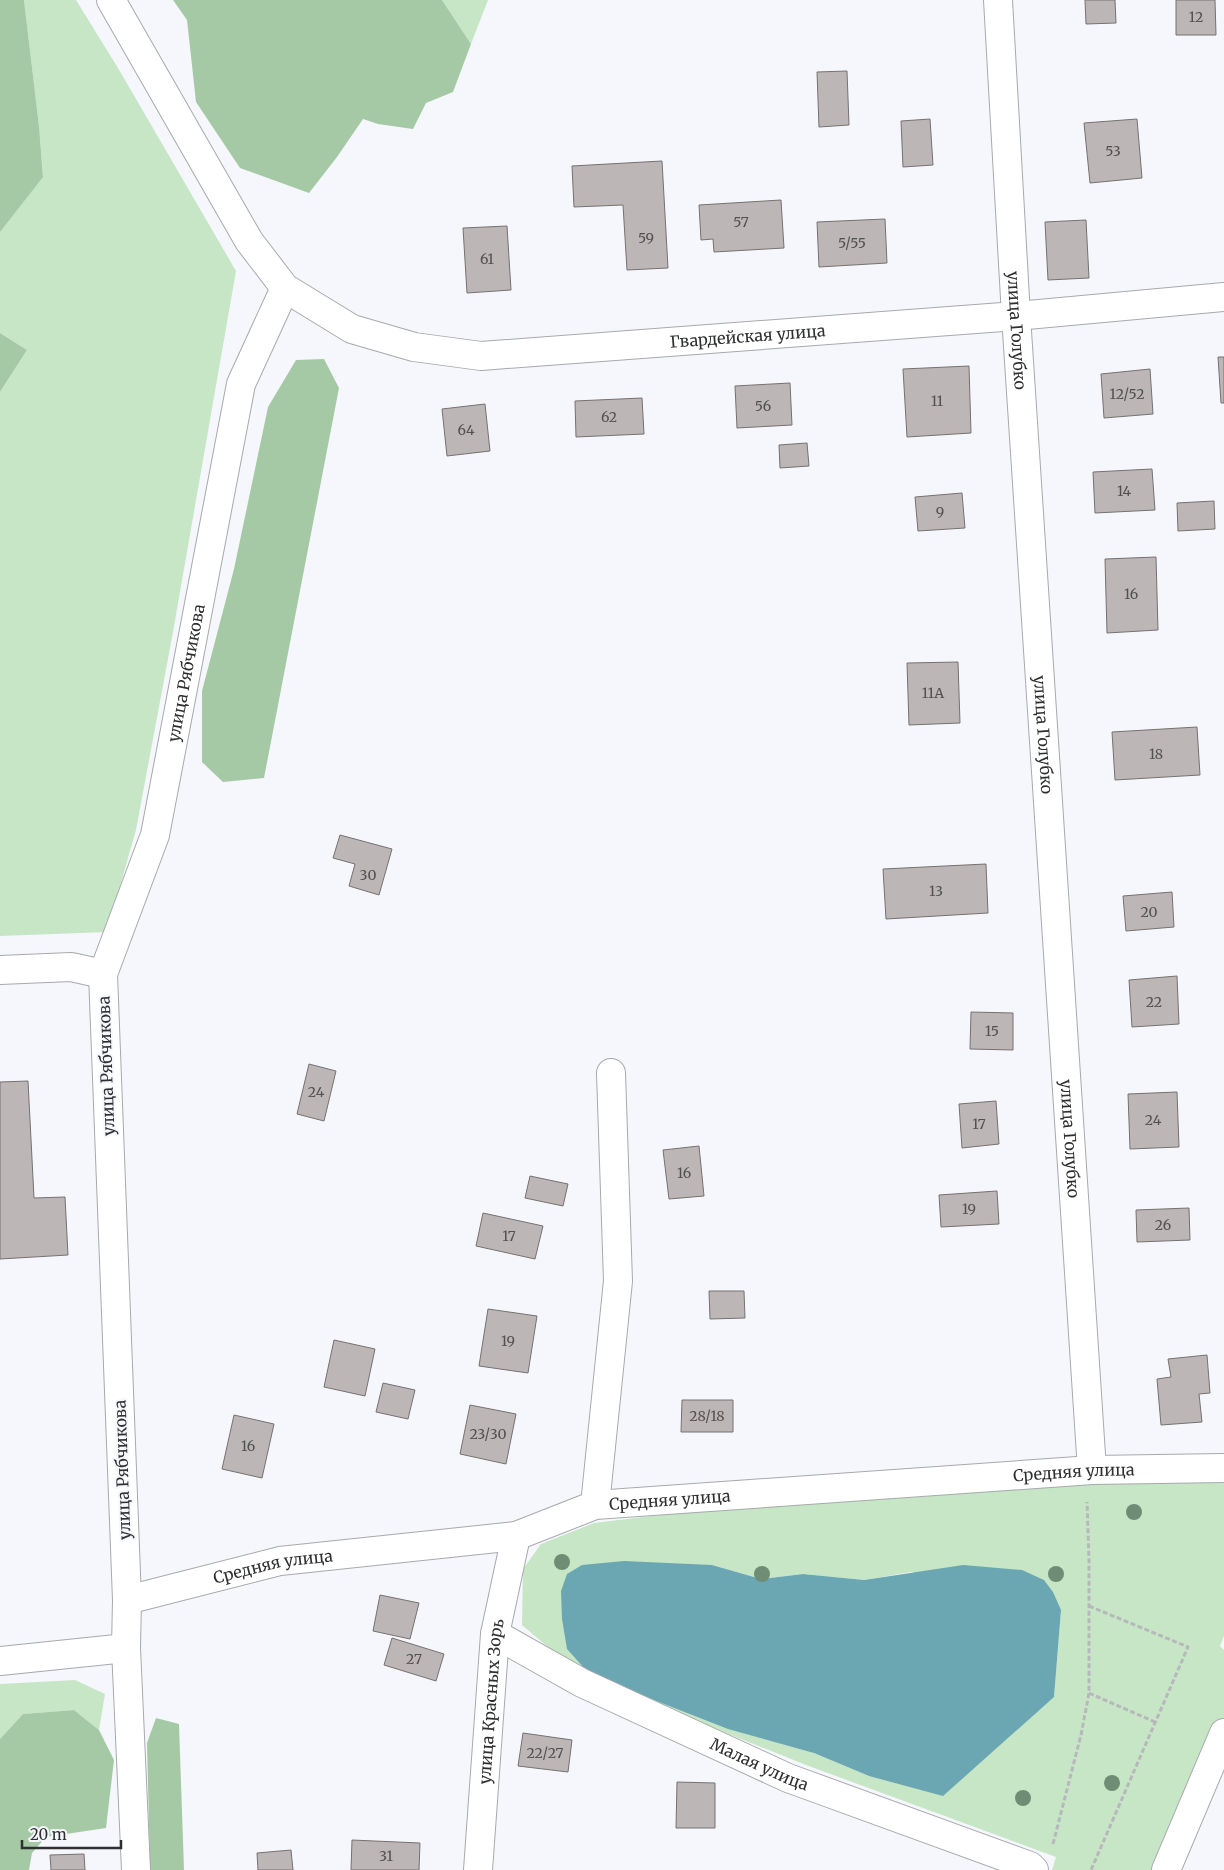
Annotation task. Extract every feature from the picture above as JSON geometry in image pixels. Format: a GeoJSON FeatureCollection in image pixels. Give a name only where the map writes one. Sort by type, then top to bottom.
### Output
{"type":"FeatureCollection","features":[{"type":"Feature","properties":{"kind":"street"},"geometry":{"type":"LineString","coordinates":[[111,0],[249,241],[285,288]]}},
{"type":"Feature","properties":{"kind":"street","name":"улица Голубко"},"geometry":{"type":"LineString","coordinates":[[998,0],[1016,316],[1092,1470]]}},
{"type":"Feature","properties":{"kind":"street","name":"Гвардейская улица"},"geometry":{"type":"LineString","coordinates":[[285,288],[352,330],[414,346],[481,356],[1016,316],[1224,297]]}},
{"type":"Feature","properties":{"kind":"street","name":"улица Рябчикова"},"geometry":{"type":"LineString","coordinates":[[136,1870],[126,1648],[127,1600],[103,974],[155,835],[241,384],[285,288]]}},
{"type":"Feature","properties":{"kind":"street"},"geometry":{"type":"LineString","coordinates":[[0,970],[71,968],[103,974]]}},
{"type":"Feature","properties":{"kind":"street"},"geometry":{"type":"LineString","coordinates":[[595,1505],[618,1281],[611,1073]]}},
{"type":"Feature","properties":{"kind":"street","name":"Средняя улица"},"geometry":{"type":"LineString","coordinates":[[127,1600],[280,1561],[516,1536],[595,1505],[1092,1470],[1224,1468]]}},
{"type":"Feature","properties":{"kind":"street","name":"улица Красных Зорь"},"geometry":{"type":"LineString","coordinates":[[478,1870],[495,1634],[516,1536]]}},
{"type":"Feature","properties":{"kind":"street","name":"Малая улица"},"geometry":{"type":"LineString","coordinates":[[495,1634],[582,1683],[788,1778],[1030,1866],[1042,1861]]}},
{"type":"Feature","properties":{"kind":"street"},"geometry":{"type":"LineString","coordinates":[[0,1662],[126,1648]]}},
{"type":"Feature","properties":{"kind":"street"},"geometry":{"type":"LineString","coordinates":[[1166,1870],[1224,1733]]}},
{"type":"Feature","properties":{"kind":"path"},"geometry":{"type":"LineString","coordinates":[[1042,1861],[1081,1736],[1088,1693],[1089,1606],[1086,1490],[1092,1470]]}},
{"type":"Feature","properties":{"kind":"path"},"geometry":{"type":"LineString","coordinates":[[1089,1606],[1188,1647],[1091,1870]]}},
{"type":"Feature","properties":{"kind":"path"},"geometry":{"type":"LineString","coordinates":[[1088,1693],[1155,1722]]}},
{"type":"Feature","properties":{"kind":"green space"},"geometry":{"type":"Polygon","coordinates":[[[0,0],[24,0],[43,177],[0,232],[0,0]]]}},
{"type":"Feature","properties":{"kind":"green space"},"geometry":{"type":"Polygon","coordinates":[[[24,0],[76,0],[118,68],[236,271],[173,632],[136,830],[107,932],[0,936],[0,392],[27,350],[0,333],[0,232],[43,176],[24,0]]]}},
{"type":"Feature","properties":{"kind":"green space"},"geometry":{"type":"Polygon","coordinates":[[[173,0],[442,0],[471,44],[453,92],[426,103],[413,129],[378,124],[363,119],[309,193],[240,168],[196,102],[187,20],[173,0]]]}},
{"type":"Feature","properties":{"kind":"green space"},"geometry":{"type":"Polygon","coordinates":[[[442,0],[488,0],[471,44],[442,0]]]}},
{"type":"Feature","properties":{"kind":"green space"},"geometry":{"type":"Polygon","coordinates":[[[0,333],[27,350],[0,392],[0,333]]]}},
{"type":"Feature","properties":{"kind":"green space"},"geometry":{"type":"Polygon","coordinates":[[[324,359],[339,388],[264,778],[223,782],[202,762],[202,691],[234,569],[268,407],[296,360],[324,359]]]}},
{"type":"Feature","properties":{"kind":"green space"},"geometry":{"type":"Polygon","coordinates":[[[1224,1477],[1224,1636],[1220,1646],[1224,1650],[1224,1720],[1161,1870],[1052,1870],[1056,1857],[806,1765],[599,1682],[555,1653],[522,1625],[523,1569],[541,1544],[594,1523],[700,1510],[919,1497],[1111,1480],[1224,1477]],[[712,1565],[814,1753],[869,1776],[1013,1732],[1054,1697],[1061,1610],[911,1572],[864,1580],[803,1574],[761,1579],[712,1565]]]}},
{"type":"Feature","properties":{"kind":"green space"},"geometry":{"type":"Polygon","coordinates":[[[75,1680],[105,1694],[99,1730],[74,1710],[23,1714],[0,1739],[0,1684],[75,1680]]]}},
{"type":"Feature","properties":{"kind":"green space"},"geometry":{"type":"Polygon","coordinates":[[[74,1710],[99,1730],[114,1760],[106,1828],[46,1837],[32,1853],[29,1870],[0,1870],[0,1739],[23,1714],[74,1710]]]}},
{"type":"Feature","properties":{"kind":"green space"},"geometry":{"type":"Polygon","coordinates":[[[156,1718],[179,1724],[184,1870],[151,1870],[150,1866],[147,1743],[156,1718]]]}},
{"type":"Feature","properties":{"kind":"water"},"geometry":{"type":"Polygon","coordinates":[[[624,1561],[712,1565],[761,1579],[803,1574],[864,1580],[963,1565],[1022,1570],[1044,1580],[1053,1592],[1061,1610],[1054,1697],[943,1796],[869,1776],[814,1753],[728,1729],[631,1691],[585,1669],[567,1649],[562,1619],[561,1591],[567,1574],[582,1565],[624,1561]]]}},
{"type":"Feature","properties":{"kind":"building"},"geometry":{"type":"Polygon","coordinates":[[[1085,0],[1115,0],[1116,23],[1086,24],[1085,0]]]}},
{"type":"Feature","properties":{"kind":"building"},"geometry":{"type":"Polygon","coordinates":[[[1176,0],[1215,0],[1216,35],[1176,35],[1176,0]]]}},
{"type":"Feature","properties":{"kind":"building"},"geometry":{"type":"Polygon","coordinates":[[[847,71],[849,125],[819,127],[817,72],[847,71]]]}},
{"type":"Feature","properties":{"kind":"building"},"geometry":{"type":"Polygon","coordinates":[[[930,119],[933,165],[903,167],[901,121],[930,119]]]}},
{"type":"Feature","properties":{"kind":"building"},"geometry":{"type":"Polygon","coordinates":[[[1137,119],[1142,178],[1090,183],[1084,123],[1137,119]]]}},
{"type":"Feature","properties":{"kind":"building"},"geometry":{"type":"Polygon","coordinates":[[[662,161],[668,268],[627,270],[623,205],[574,207],[572,166],[662,161]]]}},
{"type":"Feature","properties":{"kind":"building"},"geometry":{"type":"Polygon","coordinates":[[[781,200],[784,248],[714,252],[713,239],[701,240],[699,205],[781,200]]]}},
{"type":"Feature","properties":{"kind":"building"},"geometry":{"type":"Polygon","coordinates":[[[885,219],[887,263],[819,267],[817,222],[885,219]]]}},
{"type":"Feature","properties":{"kind":"building"},"geometry":{"type":"Polygon","coordinates":[[[1086,220],[1089,278],[1048,280],[1045,222],[1086,220]]]}},
{"type":"Feature","properties":{"kind":"building"},"geometry":{"type":"Polygon","coordinates":[[[507,226],[511,290],[467,293],[463,228],[507,226]]]}},
{"type":"Feature","properties":{"kind":"building"},"geometry":{"type":"Polygon","coordinates":[[[1218,357],[1224,357],[1224,403],[1221,403],[1218,357]]]}},
{"type":"Feature","properties":{"kind":"building"},"geometry":{"type":"Polygon","coordinates":[[[969,366],[971,433],[907,437],[903,369],[969,366]]]}},
{"type":"Feature","properties":{"kind":"building"},"geometry":{"type":"Polygon","coordinates":[[[1150,369],[1153,414],[1104,418],[1101,374],[1150,369]]]}},
{"type":"Feature","properties":{"kind":"building"},"geometry":{"type":"Polygon","coordinates":[[[790,383],[792,425],[737,428],[735,386],[790,383]]]}},
{"type":"Feature","properties":{"kind":"building"},"geometry":{"type":"Polygon","coordinates":[[[642,398],[644,434],[576,437],[575,401],[642,398]]]}},
{"type":"Feature","properties":{"kind":"building"},"geometry":{"type":"Polygon","coordinates":[[[485,404],[490,451],[447,456],[442,409],[485,404]]]}},
{"type":"Feature","properties":{"kind":"building"},"geometry":{"type":"Polygon","coordinates":[[[807,443],[809,466],[780,468],[779,445],[807,443]]]}},
{"type":"Feature","properties":{"kind":"building"},"geometry":{"type":"Polygon","coordinates":[[[1152,469],[1155,510],[1095,513],[1093,472],[1152,469]]]}},
{"type":"Feature","properties":{"kind":"building"},"geometry":{"type":"Polygon","coordinates":[[[962,493],[965,528],[918,531],[915,497],[962,493]]]}},
{"type":"Feature","properties":{"kind":"building"},"geometry":{"type":"Polygon","coordinates":[[[1214,501],[1215,529],[1178,531],[1177,503],[1214,501]]]}},
{"type":"Feature","properties":{"kind":"building"},"geometry":{"type":"Polygon","coordinates":[[[1156,557],[1158,630],[1107,633],[1105,559],[1156,557]]]}},
{"type":"Feature","properties":{"kind":"building"},"geometry":{"type":"Polygon","coordinates":[[[958,662],[960,723],[909,725],[907,663],[958,662]]]}},
{"type":"Feature","properties":{"kind":"building"},"geometry":{"type":"Polygon","coordinates":[[[1197,727],[1200,775],[1115,780],[1112,732],[1197,727]]]}},
{"type":"Feature","properties":{"kind":"building"},"geometry":{"type":"Polygon","coordinates":[[[340,835],[392,849],[379,895],[349,886],[355,864],[333,858],[340,835]]]}},
{"type":"Feature","properties":{"kind":"building"},"geometry":{"type":"Polygon","coordinates":[[[986,864],[988,913],[886,919],[883,869],[986,864]]]}},
{"type":"Feature","properties":{"kind":"building"},"geometry":{"type":"Polygon","coordinates":[[[1172,892],[1174,927],[1126,931],[1123,896],[1172,892]]]}},
{"type":"Feature","properties":{"kind":"building"},"geometry":{"type":"Polygon","coordinates":[[[1177,976],[1179,1024],[1132,1027],[1129,980],[1177,976]]]}},
{"type":"Feature","properties":{"kind":"building"},"geometry":{"type":"Polygon","coordinates":[[[971,1012],[1013,1013],[1013,1050],[970,1049],[971,1012]]]}},
{"type":"Feature","properties":{"kind":"building"},"geometry":{"type":"Polygon","coordinates":[[[309,1064],[336,1071],[324,1121],[297,1114],[309,1064]]]}},
{"type":"Feature","properties":{"kind":"building"},"geometry":{"type":"Polygon","coordinates":[[[28,1081],[34,1198],[65,1197],[68,1255],[0,1259],[0,1082],[28,1081]]]}},
{"type":"Feature","properties":{"kind":"building"},"geometry":{"type":"Polygon","coordinates":[[[1177,1092],[1179,1147],[1130,1149],[1128,1094],[1177,1092]]]}},
{"type":"Feature","properties":{"kind":"building"},"geometry":{"type":"Polygon","coordinates":[[[996,1101],[999,1144],[962,1148],[959,1104],[996,1101]]]}},
{"type":"Feature","properties":{"kind":"building"},"geometry":{"type":"Polygon","coordinates":[[[699,1146],[704,1196],[669,1199],[663,1150],[699,1146]]]}},
{"type":"Feature","properties":{"kind":"building"},"geometry":{"type":"Polygon","coordinates":[[[530,1176],[568,1184],[563,1206],[525,1198],[530,1176]]]}},
{"type":"Feature","properties":{"kind":"building"},"geometry":{"type":"Polygon","coordinates":[[[997,1191],[999,1224],[941,1227],[939,1195],[997,1191]]]}},
{"type":"Feature","properties":{"kind":"building"},"geometry":{"type":"Polygon","coordinates":[[[1189,1208],[1190,1240],[1137,1242],[1136,1210],[1189,1208]]]}},
{"type":"Feature","properties":{"kind":"building"},"geometry":{"type":"Polygon","coordinates":[[[483,1213],[543,1226],[535,1259],[476,1246],[483,1213]]]}},
{"type":"Feature","properties":{"kind":"building"},"geometry":{"type":"Polygon","coordinates":[[[709,1291],[744,1291],[745,1318],[710,1319],[709,1291]]]}},
{"type":"Feature","properties":{"kind":"building"},"geometry":{"type":"Polygon","coordinates":[[[488,1309],[537,1316],[528,1373],[479,1366],[488,1309]]]}},
{"type":"Feature","properties":{"kind":"building"},"geometry":{"type":"Polygon","coordinates":[[[334,1340],[375,1349],[365,1396],[324,1387],[334,1340]]]}},
{"type":"Feature","properties":{"kind":"building"},"geometry":{"type":"Polygon","coordinates":[[[1207,1355],[1210,1393],[1199,1394],[1202,1422],[1161,1425],[1157,1379],[1171,1377],[1168,1359],[1207,1355]]]}},
{"type":"Feature","properties":{"kind":"building"},"geometry":{"type":"Polygon","coordinates":[[[383,1383],[415,1390],[408,1419],[376,1412],[383,1383]]]}},
{"type":"Feature","properties":{"kind":"building"},"geometry":{"type":"Polygon","coordinates":[[[682,1400],[733,1400],[733,1432],[681,1432],[682,1400]]]}},
{"type":"Feature","properties":{"kind":"building"},"geometry":{"type":"Polygon","coordinates":[[[470,1405],[516,1414],[506,1464],[460,1454],[470,1405]]]}},
{"type":"Feature","properties":{"kind":"building"},"geometry":{"type":"Polygon","coordinates":[[[234,1415],[274,1424],[262,1478],[222,1469],[234,1415]]]}},
{"type":"Feature","properties":{"kind":"building"},"geometry":{"type":"Polygon","coordinates":[[[380,1595],[419,1603],[410,1639],[373,1631],[380,1595]]]}},
{"type":"Feature","properties":{"kind":"building"},"geometry":{"type":"Polygon","coordinates":[[[392,1638],[444,1654],[436,1681],[384,1665],[392,1638]]]}},
{"type":"Feature","properties":{"kind":"building"},"geometry":{"type":"Polygon","coordinates":[[[523,1733],[572,1740],[568,1772],[518,1766],[523,1733]]]}},
{"type":"Feature","properties":{"kind":"building"},"geometry":{"type":"Polygon","coordinates":[[[677,1782],[715,1783],[715,1828],[676,1828],[677,1782]]]}},
{"type":"Feature","properties":{"kind":"building"},"geometry":{"type":"Polygon","coordinates":[[[352,1840],[420,1843],[419,1870],[351,1870],[352,1840]]]}},
{"type":"Feature","properties":{"kind":"building"},"geometry":{"type":"Polygon","coordinates":[[[291,1850],[293,1870],[258,1870],[257,1853],[291,1850]]]}},
{"type":"Feature","properties":{"kind":"building"},"geometry":{"type":"Polygon","coordinates":[[[84,1854],[85,1870],[51,1870],[50,1855],[84,1854]]]}}]}
